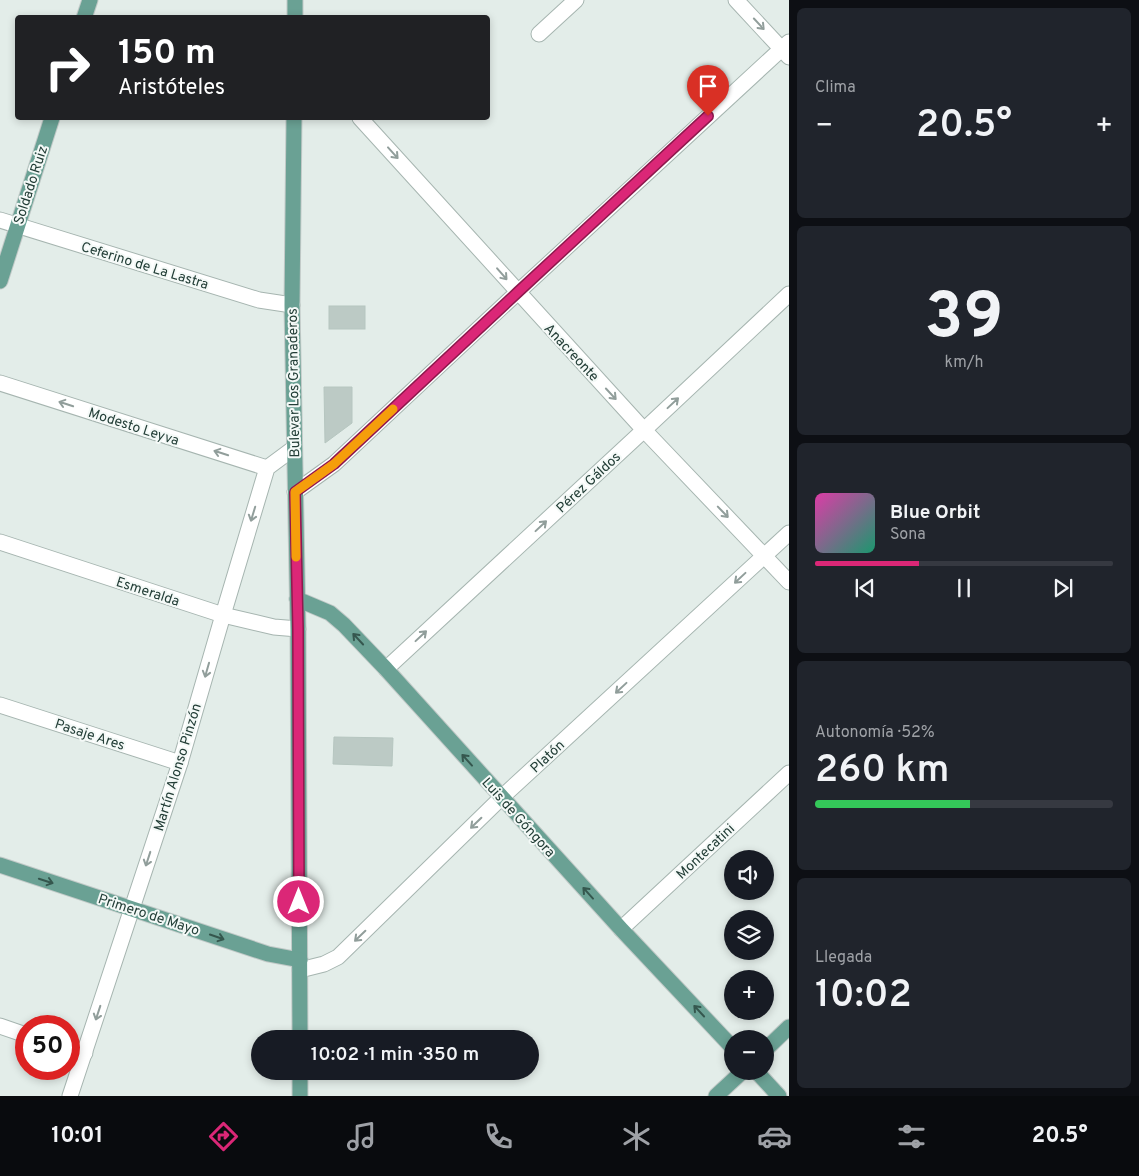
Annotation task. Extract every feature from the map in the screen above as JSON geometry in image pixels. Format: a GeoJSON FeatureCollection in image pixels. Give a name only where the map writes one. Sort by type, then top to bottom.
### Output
{"type":"FeatureCollection","features":[{"type":"Feature","properties":{"kind":"main road"},"geometry":{"type":"LineString","coordinates":[[85,15],[90,0]]}},
{"type":"Feature","properties":{"kind":"main road"},"geometry":{"type":"LineString","coordinates":[[295,0],[295,15]]}},
{"type":"Feature","properties":{"kind":"main road","name":"Soldado Ruiz"},"geometry":{"type":"LineString","coordinates":[[0,281],[51,120]]}},
{"type":"Feature","properties":{"kind":"main road","name":"Bulevar Los Granaderos"},"geometry":{"type":"LineString","coordinates":[[294,120],[292,305],[298,629],[300,1030]]}},
{"type":"Feature","properties":{"kind":"main road","name":"Luis de Góngora"},"geometry":{"type":"LineString","coordinates":[[297,599],[330,613],[386,669],[621,929],[724,1038]]}},
{"type":"Feature","properties":{"kind":"main road","name":"Primero de Mayo"},"geometry":{"type":"LineString","coordinates":[[0,866],[300,965]]}},
{"type":"Feature","properties":{"kind":"main road"},"geometry":{"type":"LineString","coordinates":[[774,1041],[789,1027]]}},
{"type":"Feature","properties":{"kind":"main road"},"geometry":{"type":"LineString","coordinates":[[300,1080],[300,1096]]}},
{"type":"Feature","properties":{"kind":"main road"},"geometry":{"type":"LineString","coordinates":[[716,1096],[733,1080]]}},
{"type":"Feature","properties":{"kind":"main road"},"geometry":{"type":"LineString","coordinates":[[764,1080],[779,1096]]}},
{"type":"Feature","properties":{"kind":"street"},"geometry":{"type":"LineString","coordinates":[[539,34],[576,0]]}},
{"type":"Feature","properties":{"kind":"street"},"geometry":{"type":"LineString","coordinates":[[295,492],[334,464],[518,292],[786,49],[736,0]]}},
{"type":"Feature","properties":{"kind":"street","name":"Anacreonte"},"geometry":{"type":"LineString","coordinates":[[362,120],[644,430],[789,582]]}},
{"type":"Feature","properties":{"kind":"street","name":"Ceferino de La Lastra"},"geometry":{"type":"LineString","coordinates":[[0,220],[259,300],[292,305]]}},
{"type":"Feature","properties":{"kind":"street","name":"Pérez Gáldos"},"geometry":{"type":"LineString","coordinates":[[386,669],[789,294]]}},
{"type":"Feature","properties":{"kind":"street","name":"Modesto Leyva"},"geometry":{"type":"LineString","coordinates":[[0,383],[267,468]]}},
{"type":"Feature","properties":{"kind":"street"},"geometry":{"type":"LineString","coordinates":[[267,468],[294,448]]}},
{"type":"Feature","properties":{"kind":"street","name":"Martín Alonso Pinzón"},"geometry":{"type":"LineString","coordinates":[[70,1096],[180,764],[267,468]]}},
{"type":"Feature","properties":{"kind":"street","name":"Platón"},"geometry":{"type":"LineString","coordinates":[[300,965],[324,964],[338,957],[502,798],[789,533]]}},
{"type":"Feature","properties":{"kind":"street","name":"Esmeralda"},"geometry":{"type":"LineString","coordinates":[[0,542],[223,615],[274,627],[298,629]]}},
{"type":"Feature","properties":{"kind":"street","name":"Pasaje Ares"},"geometry":{"type":"LineString","coordinates":[[0,705],[180,764]]}},
{"type":"Feature","properties":{"kind":"street","name":"Montecatini"},"geometry":{"type":"LineString","coordinates":[[621,929],[789,773]]}},
{"type":"Feature","properties":{"kind":"street"},"geometry":{"type":"LineString","coordinates":[[0,1026],[15,1031]]}},
{"type":"Feature","properties":{"kind":"street"},"geometry":{"type":"LineString","coordinates":[[80,1052],[84,1053]]}},
{"type":"Feature","properties":{"kind":"building"},"geometry":{"type":"Polygon","coordinates":[[[329,306],[365,306],[365,329],[329,329],[329,306]]]}},
{"type":"Feature","properties":{"kind":"building"},"geometry":{"type":"Polygon","coordinates":[[[324,387],[352,387],[352,423],[325,443],[324,387]]]}},
{"type":"Feature","properties":{"kind":"building"},"geometry":{"type":"Polygon","coordinates":[[[334,737],[393,738],[392,766],[333,764],[334,737]]]}},
{"type":"Feature","properties":{"kind":"slow traffic"},"geometry":{"type":"LineString","coordinates":[[296,557],[295,492],[334,464],[393,409]]}},
{"type":"Feature","properties":{"kind":"route"},"geometry":{"type":"LineString","coordinates":[[299,902],[298,629],[295,492],[334,464],[708,116]]}}]}
